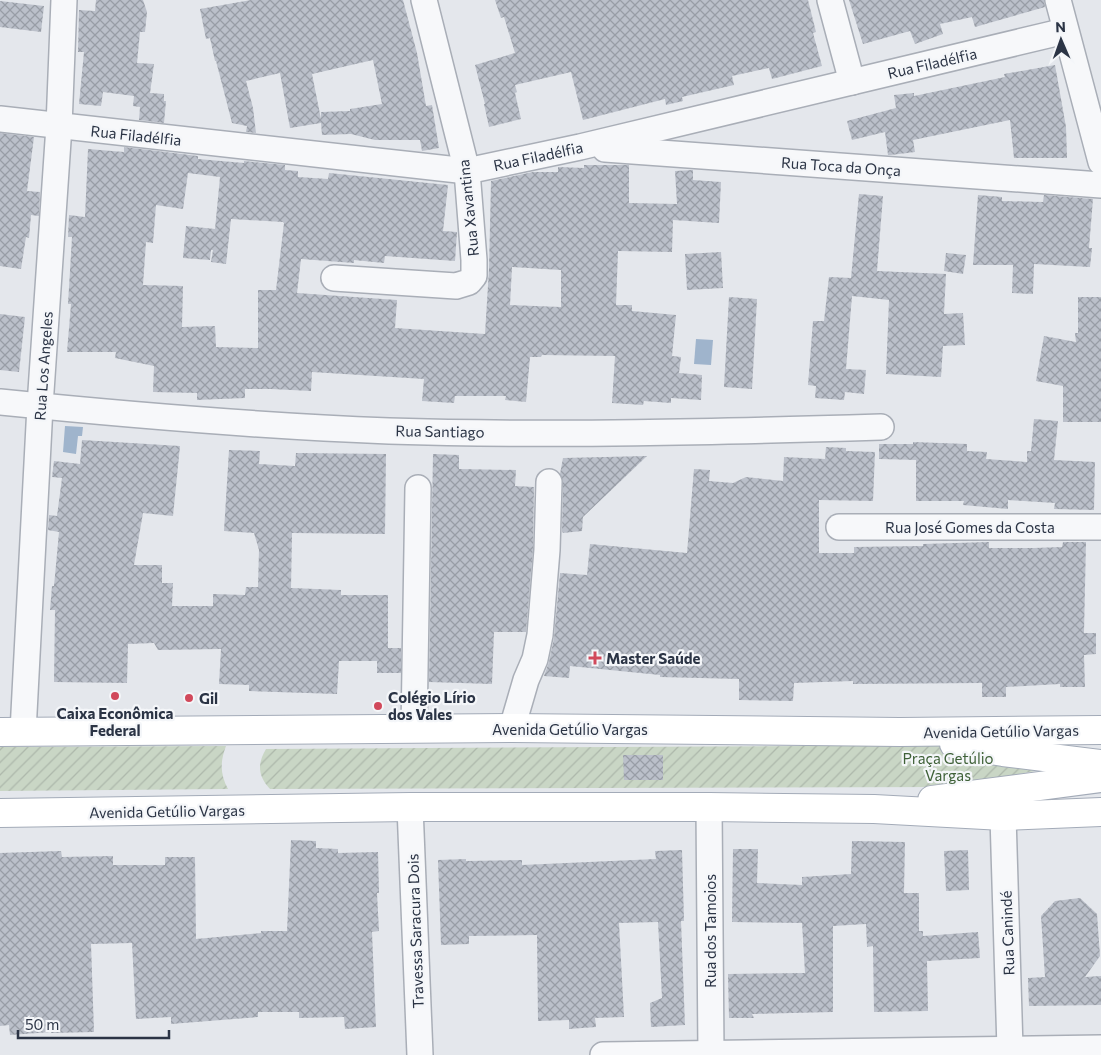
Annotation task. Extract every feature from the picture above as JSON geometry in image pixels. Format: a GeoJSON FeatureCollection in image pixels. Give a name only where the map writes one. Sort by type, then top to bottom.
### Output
{"type":"FeatureCollection","features":[{"type":"Feature","properties":{"kind":"main road","name":"Avenida Getúlio Vargas"},"geometry":{"type":"LineString","coordinates":[[11,732],[512,728],[900,732],[1101,730]]}},
{"type":"Feature","properties":{"kind":"main road","name":"Avenida Getúlio Vargas"},"geometry":{"type":"LineString","coordinates":[[900,732],[1003,752],[1101,764]]}},
{"type":"Feature","properties":{"kind":"main road","name":"Avenida Getúlio Vargas"},"geometry":{"type":"LineString","coordinates":[[874,809],[1101,778]]}},
{"type":"Feature","properties":{"kind":"main road","name":"Avenida Getúlio Vargas"},"geometry":{"type":"LineString","coordinates":[[0,813],[410,807],[874,809],[1003,816],[1101,812]]}},
{"type":"Feature","properties":{"kind":"street","name":"Rua Los Angeles"},"geometry":{"type":"LineString","coordinates":[[11,732],[40,406],[64,0]]}},
{"type":"Feature","properties":{"kind":"street","name":"Rua Xavantina"},"geometry":{"type":"LineString","coordinates":[[334,278],[456,286],[469,282],[474,276],[466,172],[424,0]]}},
{"type":"Feature","properties":{"kind":"street"},"geometry":{"type":"LineString","coordinates":[[830,0],[852,82]]}},
{"type":"Feature","properties":{"kind":"street"},"geometry":{"type":"LineString","coordinates":[[1058,0],[1101,162]]}},
{"type":"Feature","properties":{"kind":"street","name":"Rua Filadélfia"},"geometry":{"type":"LineString","coordinates":[[0,119],[466,172],[580,148],[1065,31]]}},
{"type":"Feature","properties":{"kind":"street","name":"Rua Toca da Onça"},"geometry":{"type":"LineString","coordinates":[[580,148],[1101,185]]}},
{"type":"Feature","properties":{"kind":"street","name":"Rua Santiago"},"geometry":{"type":"LineString","coordinates":[[0,402],[227,421],[389,431],[688,433],[881,427]]}},
{"type":"Feature","properties":{"kind":"street"},"geometry":{"type":"LineString","coordinates":[[512,728],[526,680],[535,659],[540,635],[547,550],[549,482]]}},
{"type":"Feature","properties":{"kind":"street"},"geometry":{"type":"LineString","coordinates":[[414,729],[418,488]]}},
{"type":"Feature","properties":{"kind":"street","name":"Rua José Gomes da Costa"},"geometry":{"type":"LineString","coordinates":[[839,527],[1101,527]]}},
{"type":"Feature","properties":{"kind":"street","name":"Travessa Saracura Dois"},"geometry":{"type":"LineString","coordinates":[[410,807],[420,1055]]}},
{"type":"Feature","properties":{"kind":"street","name":"Rua dos Tamoios"},"geometry":{"type":"LineString","coordinates":[[709,807],[711,1055]]}},
{"type":"Feature","properties":{"kind":"street","name":"Rua Canindé"},"geometry":{"type":"LineString","coordinates":[[1003,816],[1010,1049]]}},
{"type":"Feature","properties":{"kind":"street"},"geometry":{"type":"LineString","coordinates":[[602,1055],[711,1055],[1101,1048]]}},
{"type":"Feature","properties":{"kind":"green space","name":"Praça Getúlio Vargas"},"geometry":{"type":"Polygon","coordinates":[[[967,745],[1041,770],[949,787],[270,789],[263,779],[260,770],[261,760],[266,749],[967,745]]]}},
{"type":"Feature","properties":{"kind":"green space"},"geometry":{"type":"Polygon","coordinates":[[[226,746],[222,768],[223,778],[228,789],[0,791],[0,747],[226,746]]]}},
{"type":"Feature","properties":{"kind":"water"},"geometry":{"type":"Polygon","coordinates":[[[696,339],[713,340],[711,365],[694,364],[696,339]]]}},
{"type":"Feature","properties":{"kind":"water"},"geometry":{"type":"Polygon","coordinates":[[[65,426],[83,427],[82,436],[78,436],[76,454],[63,452],[65,426]]]}},
{"type":"Feature","properties":{"kind":"building"},"geometry":{"type":"Polygon","coordinates":[[[96,0],[143,0],[147,12],[145,32],[140,32],[137,63],[154,64],[150,93],[164,94],[164,101],[166,101],[164,123],[139,120],[140,107],[133,106],[134,96],[103,92],[101,106],[79,104],[84,52],[78,52],[79,10],[95,11],[96,0]]]}},
{"type":"Feature","properties":{"kind":"building"},"geometry":{"type":"Polygon","coordinates":[[[251,0],[403,0],[417,53],[426,106],[432,105],[439,148],[422,151],[420,140],[375,140],[351,134],[322,135],[321,123],[290,128],[280,73],[246,81],[253,108],[256,133],[246,132],[247,126],[232,123],[210,38],[206,39],[200,9],[251,0]],[[373,60],[312,74],[321,119],[321,112],[350,111],[350,109],[382,104],[373,60]]]}},
{"type":"Feature","properties":{"kind":"building"},"geometry":{"type":"Polygon","coordinates":[[[495,0],[808,0],[816,32],[813,33],[822,66],[772,79],[769,68],[732,76],[734,85],[682,97],[683,101],[666,105],[665,99],[583,120],[571,72],[515,85],[521,119],[489,127],[475,65],[515,53],[504,17],[501,18],[495,0]]]}},
{"type":"Feature","properties":{"kind":"building"},"geometry":{"type":"Polygon","coordinates":[[[849,0],[1044,0],[1045,7],[975,27],[972,17],[940,24],[943,34],[915,44],[910,31],[863,44],[849,0]]]}},
{"type":"Feature","properties":{"kind":"building"},"geometry":{"type":"Polygon","coordinates":[[[0,1],[44,6],[41,32],[0,27],[0,1]]]}},
{"type":"Feature","properties":{"kind":"building"},"geometry":{"type":"Polygon","coordinates":[[[1055,65],[1066,127],[1067,158],[1014,158],[1010,120],[913,140],[915,152],[888,155],[885,132],[852,140],[847,121],[896,108],[894,95],[914,93],[914,96],[1005,77],[1004,74],[1055,65]]]}},
{"type":"Feature","properties":{"kind":"building"},"geometry":{"type":"Polygon","coordinates":[[[0,133],[34,137],[27,191],[40,192],[39,216],[31,215],[29,238],[26,237],[21,269],[0,266],[0,133]]]}},
{"type":"Feature","properties":{"kind":"building"},"geometry":{"type":"Polygon","coordinates":[[[124,147],[198,156],[198,159],[285,165],[285,170],[298,171],[298,177],[328,179],[329,173],[448,185],[443,231],[457,232],[455,261],[385,256],[384,263],[354,260],[354,263],[301,259],[297,293],[397,300],[395,328],[485,334],[491,181],[533,172],[558,172],[558,167],[584,168],[584,165],[629,165],[629,203],[677,204],[675,171],[693,170],[693,180],[721,182],[719,223],[673,220],[672,252],[618,251],[616,305],[632,305],[632,311],[676,315],[672,356],[681,357],[679,373],[702,375],[701,400],[671,398],[671,403],[644,401],[643,405],[612,403],[615,356],[542,355],[541,357],[530,357],[526,402],[505,400],[506,396],[455,396],[454,403],[422,401],[424,379],[312,372],[311,391],[245,389],[245,398],[197,400],[197,393],[153,392],[154,366],[115,358],[116,352],[67,352],[71,304],[68,304],[72,237],[68,237],[69,215],[85,217],[88,149],[124,152],[124,147]],[[188,173],[183,209],[156,205],[153,243],[146,242],[143,285],[183,286],[182,327],[215,326],[216,347],[258,348],[258,290],[276,290],[284,223],[231,219],[226,264],[211,262],[213,250],[211,250],[210,260],[183,258],[186,226],[215,229],[220,177],[188,173]],[[512,267],[510,305],[561,307],[561,270],[512,267]]]}},
{"type":"Feature","properties":{"kind":"building"},"geometry":{"type":"Polygon","coordinates":[[[859,194],[883,196],[877,271],[946,274],[944,314],[963,313],[965,345],[943,346],[941,377],[886,374],[889,300],[852,296],[846,369],[866,370],[864,394],[845,392],[844,400],[815,398],[816,386],[808,385],[813,321],[824,321],[829,277],[851,278],[859,194]]]}},
{"type":"Feature","properties":{"kind":"building"},"geometry":{"type":"Polygon","coordinates":[[[978,195],[1002,197],[1002,201],[1043,202],[1044,195],[1093,199],[1089,248],[1092,248],[1090,267],[1034,264],[1033,294],[1012,293],[1013,265],[973,265],[978,195]]]}},
{"type":"Feature","properties":{"kind":"building"},"geometry":{"type":"Polygon","coordinates":[[[721,252],[723,288],[687,290],[685,254],[721,252]]]}},
{"type":"Feature","properties":{"kind":"building"},"geometry":{"type":"Polygon","coordinates":[[[946,253],[966,255],[963,274],[944,271],[946,253]]]}},
{"type":"Feature","properties":{"kind":"building"},"geometry":{"type":"Polygon","coordinates":[[[729,297],[757,299],[752,389],[724,387],[729,297]]]}},
{"type":"Feature","properties":{"kind":"building"},"geometry":{"type":"Polygon","coordinates":[[[1078,297],[1101,297],[1101,422],[1063,422],[1063,386],[1036,381],[1044,336],[1076,342],[1075,333],[1078,333],[1078,297]]]}},
{"type":"Feature","properties":{"kind":"building"},"geometry":{"type":"Polygon","coordinates":[[[0,314],[25,317],[19,372],[0,370],[0,314]]]}},
{"type":"Feature","properties":{"kind":"building"},"geometry":{"type":"Polygon","coordinates":[[[1034,419],[1058,421],[1054,460],[1095,462],[1094,510],[1054,509],[1055,503],[1008,500],[1008,509],[963,505],[964,501],[916,501],[916,460],[879,459],[879,444],[913,444],[913,442],[967,444],[967,451],[987,452],[986,459],[1027,462],[1027,451],[1031,451],[1034,419]]]}},
{"type":"Feature","properties":{"kind":"building"},"geometry":{"type":"Polygon","coordinates":[[[82,440],[180,446],[173,516],[143,513],[134,565],[162,565],[162,583],[173,583],[172,606],[213,606],[213,594],[245,595],[246,587],[258,587],[259,550],[254,533],[224,531],[229,450],[260,451],[259,464],[295,466],[296,453],[386,454],[385,534],[292,533],[291,588],[341,590],[341,595],[388,595],[388,648],[401,648],[401,673],[377,673],[377,661],[339,661],[337,694],[249,691],[249,685],[219,684],[221,649],[158,650],[154,643],[128,644],[127,683],[54,682],[55,610],[50,610],[59,532],[48,530],[49,515],[57,516],[62,478],[52,477],[54,461],[80,464],[82,440]]]}},
{"type":"Feature","properties":{"kind":"building"},"geometry":{"type":"Polygon","coordinates":[[[826,447],[846,448],[846,451],[875,452],[873,501],[819,500],[819,553],[854,553],[854,547],[923,546],[923,544],[989,542],[989,548],[1034,548],[1062,547],[1063,542],[1086,542],[1084,633],[1096,633],[1096,654],[1084,655],[1085,687],[1060,687],[1060,684],[1006,687],[1006,697],[982,697],[982,683],[853,684],[853,681],[794,683],[793,701],[739,700],[739,679],[660,677],[660,675],[570,666],[569,678],[544,676],[554,638],[560,573],[587,575],[590,544],[687,553],[694,469],[710,470],[709,481],[733,483],[746,477],[783,481],[784,457],[825,459],[826,447]]]}},
{"type":"Feature","properties":{"kind":"building"},"geometry":{"type":"Polygon","coordinates":[[[433,454],[459,455],[459,469],[516,470],[515,486],[534,487],[533,549],[526,632],[494,632],[492,684],[429,682],[433,454]]]}},
{"type":"Feature","properties":{"kind":"building"},"geometry":{"type":"Polygon","coordinates":[[[647,456],[583,517],[582,531],[563,533],[563,482],[560,474],[563,458],[647,456]]]}},
{"type":"Feature","properties":{"kind":"building"},"geometry":{"type":"Polygon","coordinates":[[[623,755],[663,755],[663,780],[624,780],[623,755]]]}},
{"type":"Feature","properties":{"kind":"building"},"geometry":{"type":"Polygon","coordinates":[[[291,840],[316,841],[316,848],[338,849],[338,853],[378,852],[379,893],[377,893],[379,931],[372,932],[376,1027],[345,1029],[344,1017],[299,1018],[299,1012],[258,1012],[258,1017],[171,1024],[171,1017],[136,1019],[132,943],[91,944],[94,1032],[51,1032],[10,1035],[9,1025],[0,1026],[0,853],[61,851],[62,857],[113,856],[113,865],[165,865],[165,857],[195,857],[196,939],[261,933],[261,931],[287,931],[291,840]]]}},
{"type":"Feature","properties":{"kind":"building"},"geometry":{"type":"Polygon","coordinates":[[[852,841],[905,842],[904,893],[919,893],[919,931],[923,931],[923,936],[978,932],[980,958],[927,961],[928,1011],[874,1012],[873,946],[867,947],[866,924],[833,926],[833,1012],[752,1014],[754,1018],[729,1018],[728,974],[805,973],[802,923],[732,922],[733,849],[758,849],[757,883],[802,885],[802,877],[851,874],[852,841]]]}},
{"type":"Feature","properties":{"kind":"building"},"geometry":{"type":"Polygon","coordinates":[[[682,850],[684,921],[681,921],[685,1025],[651,1027],[650,1003],[662,998],[658,922],[619,923],[624,1017],[595,1018],[596,1027],[569,1029],[569,1020],[538,1021],[537,935],[469,936],[469,944],[441,945],[438,860],[522,860],[522,865],[656,859],[655,851],[682,850]]]}},
{"type":"Feature","properties":{"kind":"building"},"geometry":{"type":"Polygon","coordinates":[[[968,850],[969,890],[946,891],[944,851],[968,850]]]}},
{"type":"Feature","properties":{"kind":"building"},"geometry":{"type":"Polygon","coordinates":[[[1080,898],[1097,914],[1100,956],[1085,977],[1101,976],[1101,1005],[1029,1006],[1028,978],[1045,977],[1041,916],[1055,901],[1080,898]]]}},
{"type":"Feature","properties":{"kind":"place","name":"Master Saúde"},"geometry":{"type":"Point","coordinates":[595,658]}},
{"type":"Feature","properties":{"kind":"place","name":"Caixa Econômica Federal"},"geometry":{"type":"Point","coordinates":[115,696]}},
{"type":"Feature","properties":{"kind":"place","name":"Gil"},"geometry":{"type":"Point","coordinates":[189,698]}},
{"type":"Feature","properties":{"kind":"place","name":"Colégio Lírio dos Vales"},"geometry":{"type":"Point","coordinates":[378,706]}}]}
